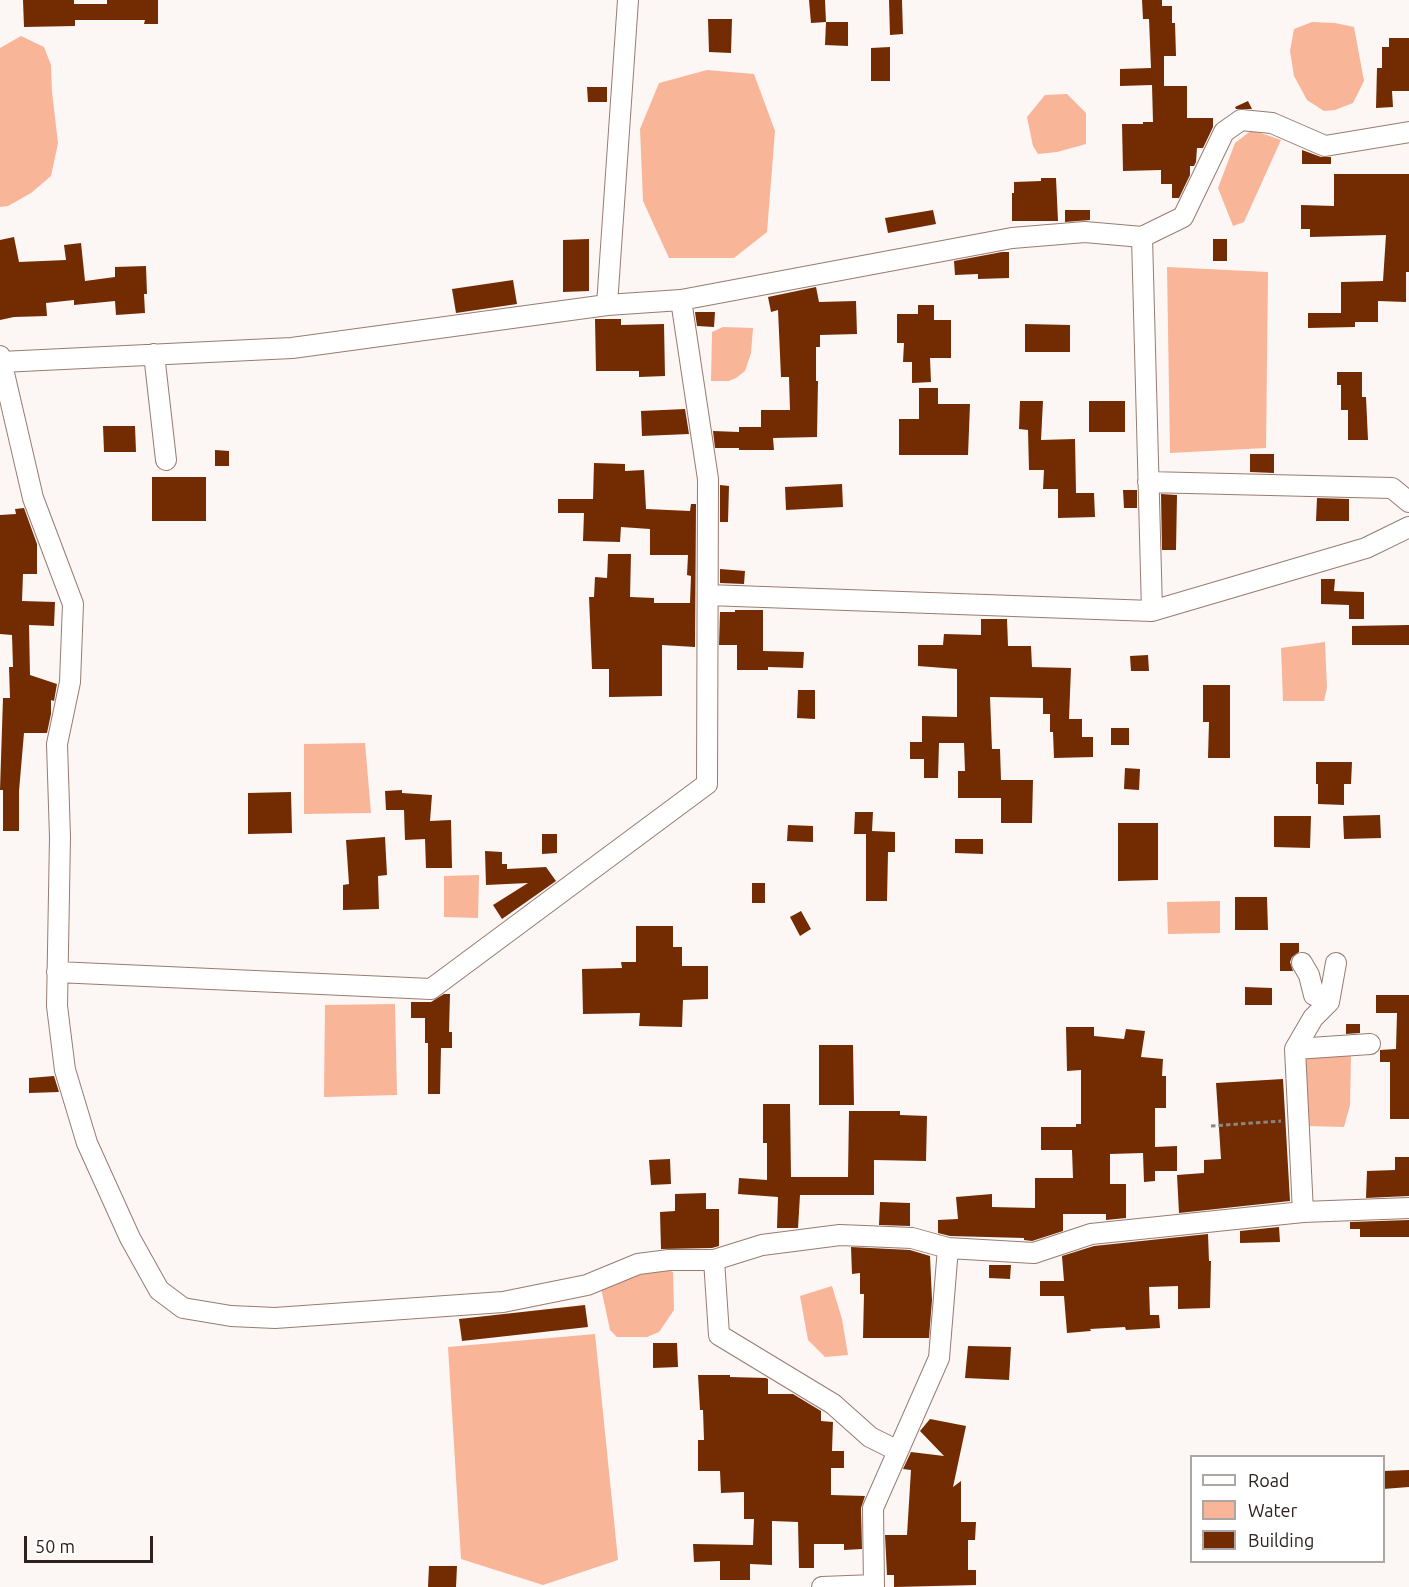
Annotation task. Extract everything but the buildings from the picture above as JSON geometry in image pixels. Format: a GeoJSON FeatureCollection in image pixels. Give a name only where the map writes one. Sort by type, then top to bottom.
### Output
{"type":"FeatureCollection","features":[{"type":"Feature","properties":{"kind":"street"},"geometry":{"type":"LineString","coordinates":[[607,305],[628,0]]}},
{"type":"Feature","properties":{"kind":"street"},"geometry":{"type":"LineString","coordinates":[[1,362],[292,348],[607,305],[681,300],[1012,238],[1085,232],[1142,237],[1183,217],[1224,132],[1241,120],[1272,123],[1325,146],[1409,132]]}},
{"type":"Feature","properties":{"kind":"street"},"geometry":{"type":"LineString","coordinates":[[1142,237],[1152,611]]}},
{"type":"Feature","properties":{"kind":"street"},"geometry":{"type":"LineString","coordinates":[[57,972],[431,989],[707,784],[708,479],[681,300]]}},
{"type":"Feature","properties":{"kind":"street"},"geometry":{"type":"LineString","coordinates":[[154,354],[166,460]]}},
{"type":"Feature","properties":{"kind":"street"},"geometry":{"type":"LineString","coordinates":[[0,356],[33,498],[73,604],[70,682],[57,744],[60,837],[57,1006],[64,1070],[87,1143],[130,1238],[159,1290],[183,1308],[231,1316],[275,1318],[503,1302],[587,1285],[638,1264],[669,1260],[714,1260],[762,1245],[840,1235],[912,1238],[948,1248],[1034,1252],[1091,1234],[1303,1212],[1409,1208]]}},
{"type":"Feature","properties":{"kind":"street"},"geometry":{"type":"LineString","coordinates":[[1148,482],[1392,488],[1409,502]]}},
{"type":"Feature","properties":{"kind":"street"},"geometry":{"type":"LineString","coordinates":[[708,595],[1152,611],[1366,548],[1409,527]]}},
{"type":"Feature","properties":{"kind":"street"},"geometry":{"type":"LineString","coordinates":[[1302,963],[1309,975],[1314,995],[1329,1002]]}},
{"type":"Feature","properties":{"kind":"street"},"geometry":{"type":"LineString","coordinates":[[1303,1212],[1295,1049],[1313,1018],[1329,1002],[1336,963]]}},
{"type":"Feature","properties":{"kind":"street"},"geometry":{"type":"LineString","coordinates":[[1295,1049],[1370,1044]]}},
{"type":"Feature","properties":{"kind":"street"},"geometry":{"type":"LineString","coordinates":[[822,1587],[874,1586],[873,1508],[939,1358],[948,1248]]}},
{"type":"Feature","properties":{"kind":"street"},"geometry":{"type":"LineString","coordinates":[[714,1260],[719,1335],[832,1404],[870,1437],[898,1451]]}},
{"type":"Feature","properties":{"kind":"path"},"geometry":{"type":"LineString","coordinates":[[1211,1126],[1298,1120]]}},
{"type":"Feature","properties":{"kind":"water"},"geometry":{"type":"Polygon","coordinates":[[[1312,22],[1354,27],[1364,81],[1353,103],[1335,110],[1324,111],[1307,100],[1294,76],[1290,51],[1294,29],[1312,22]]]}},
{"type":"Feature","properties":{"kind":"water"},"geometry":{"type":"Polygon","coordinates":[[[21,36],[44,47],[51,65],[58,143],[51,176],[31,193],[8,206],[0,207],[0,48],[21,36]]]}},
{"type":"Feature","properties":{"kind":"water"},"geometry":{"type":"Polygon","coordinates":[[[707,70],[754,74],[775,131],[767,232],[734,258],[669,258],[643,201],[640,129],[659,83],[707,70]]]}},
{"type":"Feature","properties":{"kind":"water"},"geometry":{"type":"Polygon","coordinates":[[[1067,94],[1086,113],[1086,144],[1057,152],[1038,154],[1033,146],[1027,117],[1045,95],[1067,94]]]}},
{"type":"Feature","properties":{"kind":"water"},"geometry":{"type":"Polygon","coordinates":[[[1252,130],[1281,140],[1244,222],[1233,226],[1218,188],[1235,143],[1252,130]]]}},
{"type":"Feature","properties":{"kind":"water"},"geometry":{"type":"Polygon","coordinates":[[[1167,267],[1268,272],[1266,448],[1170,453],[1167,267]]]}},
{"type":"Feature","properties":{"kind":"water"},"geometry":{"type":"Polygon","coordinates":[[[723,327],[753,328],[751,353],[745,371],[736,378],[729,381],[711,381],[712,332],[723,327]]]}},
{"type":"Feature","properties":{"kind":"water"},"geometry":{"type":"Polygon","coordinates":[[[1325,642],[1327,688],[1324,701],[1283,701],[1281,648],[1325,642]]]}},
{"type":"Feature","properties":{"kind":"water"},"geometry":{"type":"Polygon","coordinates":[[[365,743],[371,813],[304,814],[304,744],[365,743]]]}},
{"type":"Feature","properties":{"kind":"water"},"geometry":{"type":"Polygon","coordinates":[[[479,875],[478,918],[444,917],[444,876],[479,875]]]}},
{"type":"Feature","properties":{"kind":"water"},"geometry":{"type":"Polygon","coordinates":[[[1220,901],[1220,933],[1168,934],[1167,902],[1220,901]]]}},
{"type":"Feature","properties":{"kind":"water"},"geometry":{"type":"Polygon","coordinates":[[[395,1004],[397,1095],[324,1097],[325,1005],[395,1004]]]}},
{"type":"Feature","properties":{"kind":"water"},"geometry":{"type":"Polygon","coordinates":[[[1351,1055],[1350,1105],[1344,1127],[1306,1126],[1302,1057],[1351,1055]]]}},
{"type":"Feature","properties":{"kind":"water"},"geometry":{"type":"Polygon","coordinates":[[[658,1266],[673,1272],[674,1310],[659,1332],[647,1337],[617,1337],[610,1330],[601,1288],[658,1266]]]}},
{"type":"Feature","properties":{"kind":"water"},"geometry":{"type":"Polygon","coordinates":[[[832,1286],[842,1319],[848,1355],[825,1357],[808,1340],[800,1296],[832,1286]]]}},
{"type":"Feature","properties":{"kind":"water"},"geometry":{"type":"Polygon","coordinates":[[[595,1334],[618,1560],[543,1585],[461,1559],[448,1347],[595,1334]]]}}]}
